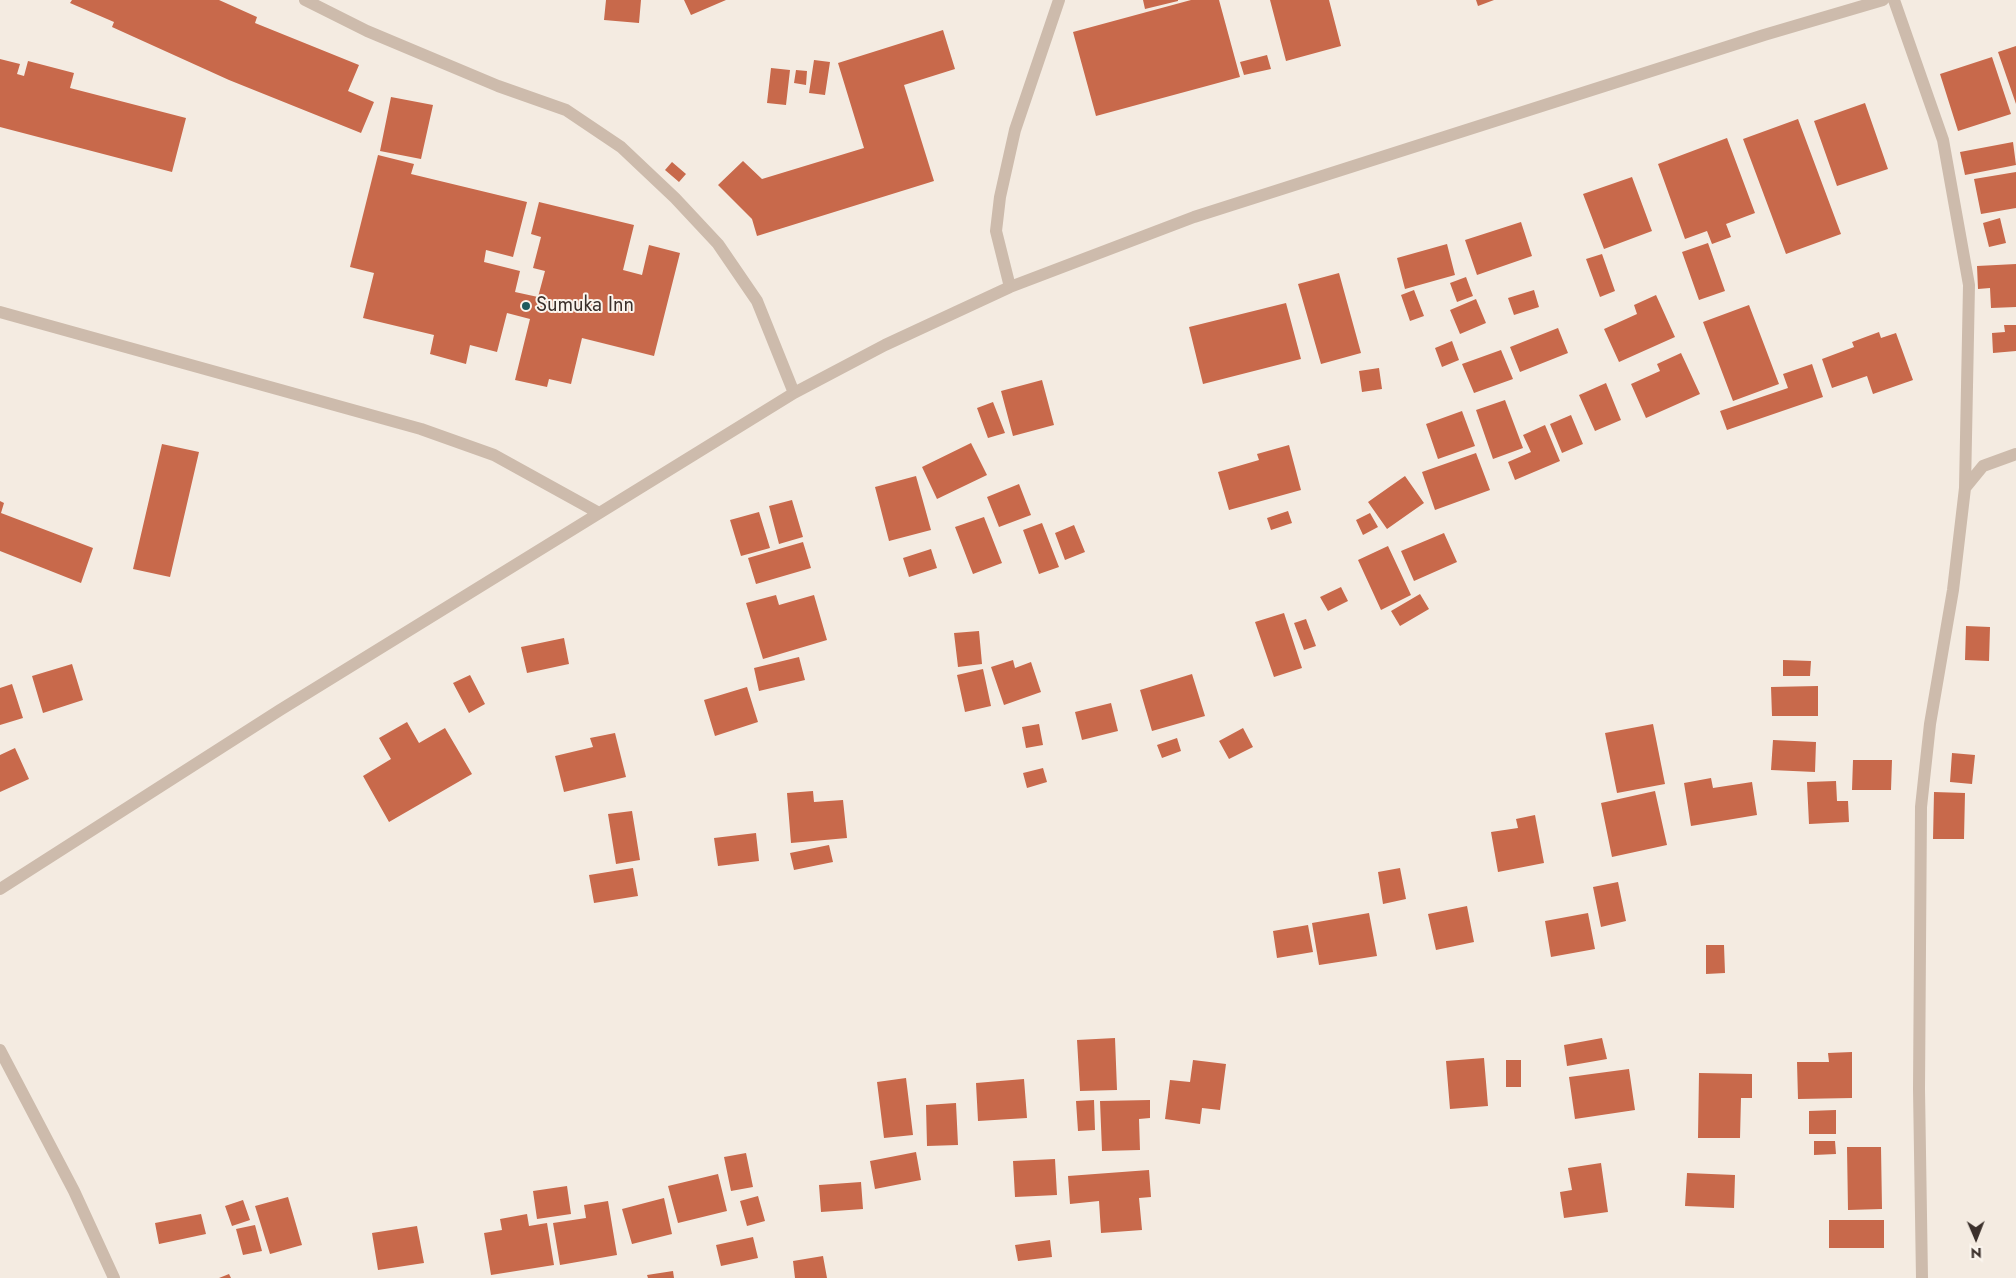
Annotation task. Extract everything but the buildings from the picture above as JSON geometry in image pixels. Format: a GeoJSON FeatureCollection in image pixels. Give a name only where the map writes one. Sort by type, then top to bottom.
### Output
{"type":"FeatureCollection","features":[{"type":"Feature","properties":{"kind":"street"},"geometry":{"type":"LineString","coordinates":[[305,0],[367,31],[498,86],[566,110],[620,147],[675,198],[718,244],[757,301],[794,393]]}},
{"type":"Feature","properties":{"kind":"street"},"geometry":{"type":"LineString","coordinates":[[1010,287],[996,231],[1000,197],[1015,130],[1059,0]]}},
{"type":"Feature","properties":{"kind":"street"},"geometry":{"type":"LineString","coordinates":[[0,889],[280,710],[794,393],[885,345],[1010,287],[1194,217],[1764,35],[1883,0]]}},
{"type":"Feature","properties":{"kind":"street"},"geometry":{"type":"LineString","coordinates":[[1894,0],[1943,140],[1969,285],[1965,488],[1953,590],[1930,724],[1922,808],[1919,1089],[1922,1278]]}},
{"type":"Feature","properties":{"kind":"street"},"geometry":{"type":"LineString","coordinates":[[0,312],[421,429],[494,455],[599,514]]}},
{"type":"Feature","properties":{"kind":"street"},"geometry":{"type":"LineString","coordinates":[[1965,488],[1983,466],[2016,454]]}},
{"type":"Feature","properties":{"kind":"street"},"geometry":{"type":"LineString","coordinates":[[0,1050],[74,1191],[114,1278]]}},
{"type":"Feature","properties":{"kind":"place","name":"Sumuka Inn"},"geometry":{"type":"Point","coordinates":[526,306]}}]}
